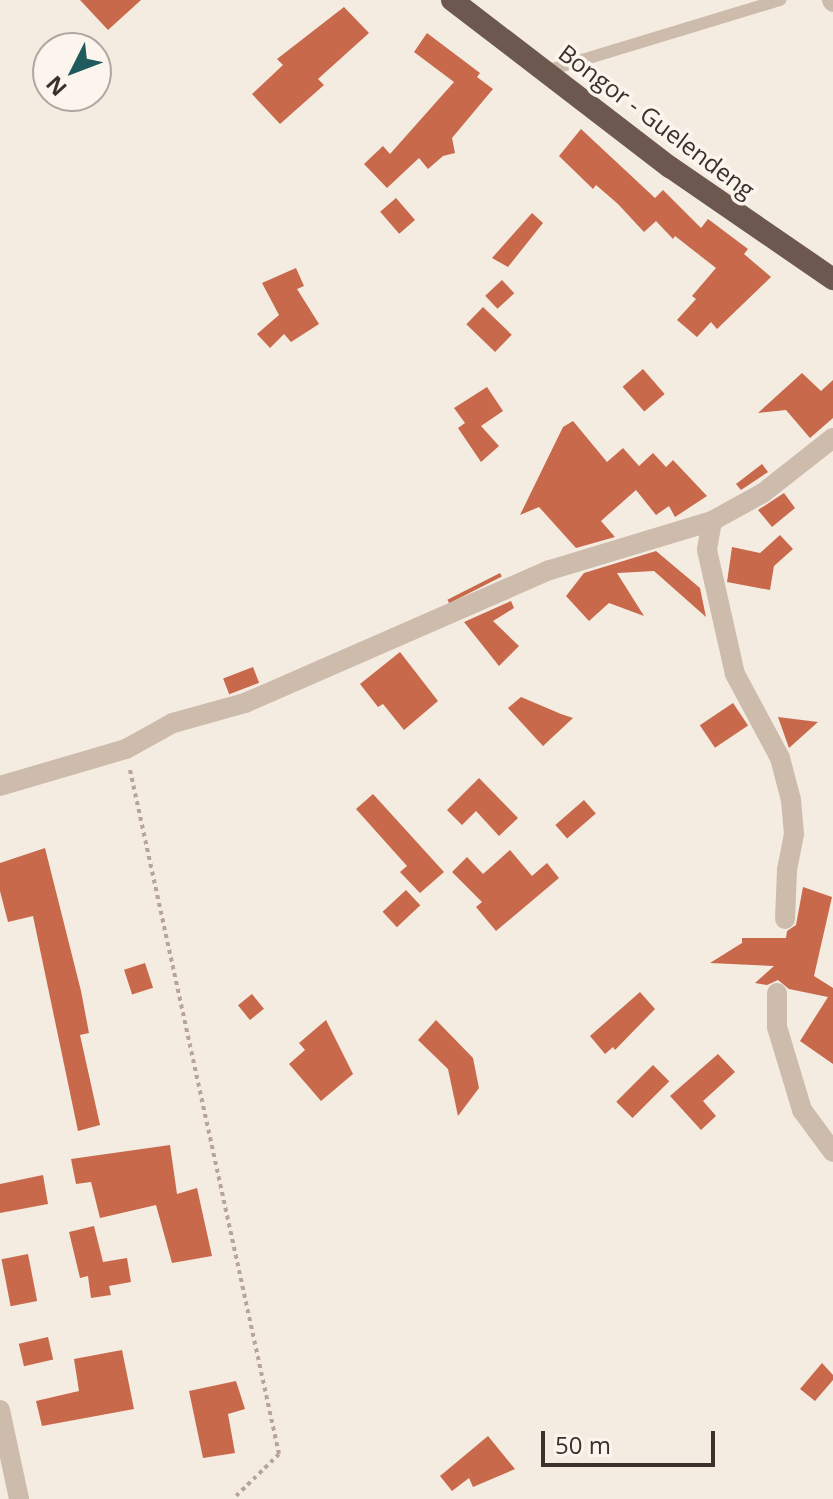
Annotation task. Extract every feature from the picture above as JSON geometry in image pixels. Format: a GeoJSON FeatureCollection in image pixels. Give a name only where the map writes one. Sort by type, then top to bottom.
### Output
{"type":"FeatureCollection","features":[{"type":"Feature","properties":{"kind":"highway","name":"Bongor - Guelendeng"},"geometry":{"type":"LineString","coordinates":[[452,0],[670,167],[833,279]]}},
{"type":"Feature","properties":{"kind":"street"},"geometry":{"type":"LineString","coordinates":[[0,786],[126,749],[173,723],[220,712],[269,693],[511,585],[600,553],[712,521],[763,493],[833,438]]}},
{"type":"Feature","properties":{"kind":"street"},"geometry":{"type":"LineString","coordinates":[[712,521],[707,550],[735,674],[780,758],[791,800],[794,834],[787,870],[785,919]]}},
{"type":"Feature","properties":{"kind":"street"},"geometry":{"type":"LineString","coordinates":[[777,993],[777,1027],[802,1110],[833,1152]]}},
{"type":"Feature","properties":{"kind":"street"},"geometry":{"type":"LineString","coordinates":[[0,1410],[19,1499]]}},
{"type":"Feature","properties":{"kind":"lane"},"geometry":{"type":"LineString","coordinates":[[546,71],[780,0]]}},
{"type":"Feature","properties":{"kind":"path"},"geometry":{"type":"LineString","coordinates":[[126,749],[279,1454],[233,1499]]}},
{"type":"Feature","properties":{"kind":"building"},"geometry":{"type":"Polygon","coordinates":[[[80,0],[141,0],[108,30],[80,0]]]}},
{"type":"Feature","properties":{"kind":"building"},"geometry":{"type":"Polygon","coordinates":[[[344,7],[369,33],[318,79],[324,85],[280,124],[252,94],[283,65],[277,59],[344,7]]]}},
{"type":"Feature","properties":{"kind":"building"},"geometry":{"type":"Polygon","coordinates":[[[427,33],[480,73],[477,77],[493,89],[452,138],[455,153],[443,156],[428,169],[419,158],[387,188],[364,164],[383,146],[390,154],[454,82],[414,52],[427,33]]]}},
{"type":"Feature","properties":{"kind":"building"},"geometry":{"type":"Polygon","coordinates":[[[581,129],[655,198],[663,190],[701,228],[708,219],[748,249],[744,254],[771,277],[717,329],[711,322],[697,337],[677,320],[696,299],[692,296],[716,268],[675,236],[673,239],[656,221],[644,232],[618,204],[596,185],[593,189],[559,156],[581,129]]]}},
{"type":"Feature","properties":{"kind":"building"},"geometry":{"type":"Polygon","coordinates":[[[396,198],[415,220],[399,234],[380,212],[396,198]]]}},
{"type":"Feature","properties":{"kind":"building"},"geometry":{"type":"Polygon","coordinates":[[[532,213],[543,223],[508,267],[492,258],[532,213]]]}},
{"type":"Feature","properties":{"kind":"building"},"geometry":{"type":"Polygon","coordinates":[[[296,268],[304,286],[297,289],[319,324],[291,342],[284,334],[270,348],[257,334],[279,315],[262,283],[296,268]]]}},
{"type":"Feature","properties":{"kind":"building"},"geometry":{"type":"Polygon","coordinates":[[[502,280],[514,293],[497,309],[485,296],[502,280]]]}},
{"type":"Feature","properties":{"kind":"building"},"geometry":{"type":"Polygon","coordinates":[[[483,307],[512,335],[495,352],[466,324],[483,307]]]}},
{"type":"Feature","properties":{"kind":"building"},"geometry":{"type":"Polygon","coordinates":[[[643,369],[665,394],[644,412],[623,387],[643,369]]]}},
{"type":"Feature","properties":{"kind":"building"},"geometry":{"type":"Polygon","coordinates":[[[802,373],[821,391],[833,380],[833,418],[810,438],[786,410],[758,413],[802,373]]]}},
{"type":"Feature","properties":{"kind":"building"},"geometry":{"type":"Polygon","coordinates":[[[487,387],[503,411],[481,426],[499,446],[481,462],[458,428],[465,423],[454,408],[487,387]]]}},
{"type":"Feature","properties":{"kind":"building"},"geometry":{"type":"Polygon","coordinates":[[[573,421],[607,462],[623,448],[639,466],[653,453],[666,467],[673,460],[707,496],[675,517],[669,506],[656,515],[636,490],[601,521],[615,537],[576,548],[539,507],[520,515],[563,427],[573,421]]]}},
{"type":"Feature","properties":{"kind":"building"},"geometry":{"type":"Polygon","coordinates":[[[762,464],[768,472],[741,490],[736,484],[762,464]]]}},
{"type":"Feature","properties":{"kind":"building"},"geometry":{"type":"Polygon","coordinates":[[[784,493],[795,508],[772,527],[758,510],[784,493]]]}},
{"type":"Feature","properties":{"kind":"building"},"geometry":{"type":"Polygon","coordinates":[[[780,535],[793,549],[774,566],[770,590],[727,582],[732,547],[760,553],[780,535]]]}},
{"type":"Feature","properties":{"kind":"building"},"geometry":{"type":"Polygon","coordinates":[[[656,551],[700,588],[706,617],[654,571],[617,573],[644,616],[609,603],[589,621],[566,596],[584,573],[656,551]]]}},
{"type":"Feature","properties":{"kind":"building"},"geometry":{"type":"Polygon","coordinates":[[[500,573],[502,577],[449,603],[447,600],[500,573]]]}},
{"type":"Feature","properties":{"kind":"building"},"geometry":{"type":"Polygon","coordinates":[[[511,601],[514,608],[493,621],[519,646],[499,666],[464,622],[511,601]]]}},
{"type":"Feature","properties":{"kind":"building"},"geometry":{"type":"Polygon","coordinates":[[[400,652],[438,701],[404,730],[383,704],[378,707],[360,684],[400,652]]]}},
{"type":"Feature","properties":{"kind":"building"},"geometry":{"type":"Polygon","coordinates":[[[253,667],[259,683],[229,694],[223,678],[253,667]]]}},
{"type":"Feature","properties":{"kind":"building"},"geometry":{"type":"Polygon","coordinates":[[[521,697],[573,718],[543,746],[508,708],[521,697]]]}},
{"type":"Feature","properties":{"kind":"building"},"geometry":{"type":"Polygon","coordinates":[[[733,703],[748,725],[715,748],[700,725],[733,703]]]}},
{"type":"Feature","properties":{"kind":"building"},"geometry":{"type":"Polygon","coordinates":[[[778,717],[818,722],[789,748],[778,717]]]}},
{"type":"Feature","properties":{"kind":"building"},"geometry":{"type":"Polygon","coordinates":[[[479,778],[518,818],[499,836],[476,811],[462,825],[447,810],[479,778]]]}},
{"type":"Feature","properties":{"kind":"building"},"geometry":{"type":"Polygon","coordinates":[[[373,794],[444,872],[420,893],[400,872],[407,866],[356,809],[373,794]]]}},
{"type":"Feature","properties":{"kind":"building"},"geometry":{"type":"Polygon","coordinates":[[[584,800],[596,814],[567,839],[555,825],[584,800]]]}},
{"type":"Feature","properties":{"kind":"building"},"geometry":{"type":"Polygon","coordinates":[[[45,848],[81,991],[89,1033],[80,1035],[100,1125],[78,1131],[33,916],[8,922],[0,891],[0,863],[45,848]]]}},
{"type":"Feature","properties":{"kind":"building"},"geometry":{"type":"Polygon","coordinates":[[[510,850],[532,876],[547,863],[559,878],[496,931],[476,907],[482,902],[452,872],[467,857],[483,874],[510,850]]]}},
{"type":"Feature","properties":{"kind":"building"},"geometry":{"type":"Polygon","coordinates":[[[803,887],[832,897],[814,976],[833,988],[833,1064],[800,1041],[828,997],[789,989],[778,980],[767,985],[755,983],[774,966],[710,963],[742,943],[742,938],[786,938],[787,931],[796,925],[803,887]]]}},
{"type":"Feature","properties":{"kind":"building"},"geometry":{"type":"Polygon","coordinates":[[[406,890],[420,905],[397,927],[383,912],[406,890]]]}},
{"type":"Feature","properties":{"kind":"building"},"geometry":{"type":"Polygon","coordinates":[[[145,963],[153,988],[132,995],[124,970],[145,963]]]}},
{"type":"Feature","properties":{"kind":"building"},"geometry":{"type":"Polygon","coordinates":[[[640,992],[655,1009],[615,1050],[613,1047],[605,1054],[590,1036],[640,992]]]}},
{"type":"Feature","properties":{"kind":"building"},"geometry":{"type":"Polygon","coordinates":[[[252,994],[264,1009],[250,1020],[238,1005],[252,994]]]}},
{"type":"Feature","properties":{"kind":"building"},"geometry":{"type":"Polygon","coordinates":[[[326,1020],[353,1074],[321,1101],[289,1064],[305,1050],[299,1043],[326,1020]]]}},
{"type":"Feature","properties":{"kind":"building"},"geometry":{"type":"Polygon","coordinates":[[[436,1020],[473,1058],[479,1088],[458,1116],[448,1069],[418,1040],[436,1020]]]}},
{"type":"Feature","properties":{"kind":"building"},"geometry":{"type":"Polygon","coordinates":[[[718,1054],[735,1072],[703,1101],[716,1116],[701,1130],[670,1096],[718,1054]]]}},
{"type":"Feature","properties":{"kind":"building"},"geometry":{"type":"Polygon","coordinates":[[[653,1065],[669,1081],[632,1118],[616,1102],[653,1065]]]}},
{"type":"Feature","properties":{"kind":"building"},"geometry":{"type":"Polygon","coordinates":[[[170,1145],[177,1194],[197,1188],[212,1256],[172,1263],[156,1205],[100,1218],[91,1182],[76,1184],[71,1159],[170,1145]]]}},
{"type":"Feature","properties":{"kind":"building"},"geometry":{"type":"Polygon","coordinates":[[[43,1175],[48,1204],[0,1213],[0,1184],[43,1175]]]}},
{"type":"Feature","properties":{"kind":"building"},"geometry":{"type":"Polygon","coordinates":[[[94,1226],[103,1262],[127,1258],[131,1282],[109,1286],[111,1295],[91,1298],[88,1276],[80,1278],[69,1232],[94,1226]]]}},
{"type":"Feature","properties":{"kind":"building"},"geometry":{"type":"Polygon","coordinates":[[[28,1254],[37,1301],[11,1306],[1,1259],[28,1254]]]}},
{"type":"Feature","properties":{"kind":"building"},"geometry":{"type":"Polygon","coordinates":[[[48,1337],[53,1359],[24,1366],[19,1344],[48,1337]]]}},
{"type":"Feature","properties":{"kind":"building"},"geometry":{"type":"Polygon","coordinates":[[[122,1350],[134,1409],[42,1426],[36,1401],[79,1391],[74,1359],[122,1350]]]}},
{"type":"Feature","properties":{"kind":"building"},"geometry":{"type":"Polygon","coordinates":[[[822,1363],[833,1375],[833,1380],[815,1401],[800,1389],[822,1363]]]}},
{"type":"Feature","properties":{"kind":"building"},"geometry":{"type":"Polygon","coordinates":[[[236,1381],[245,1409],[228,1414],[235,1453],[203,1458],[189,1391],[236,1381]]]}},
{"type":"Feature","properties":{"kind":"building"},"geometry":{"type":"Polygon","coordinates":[[[488,1436],[515,1469],[473,1487],[469,1478],[452,1491],[440,1476],[488,1436]]]}}]}
